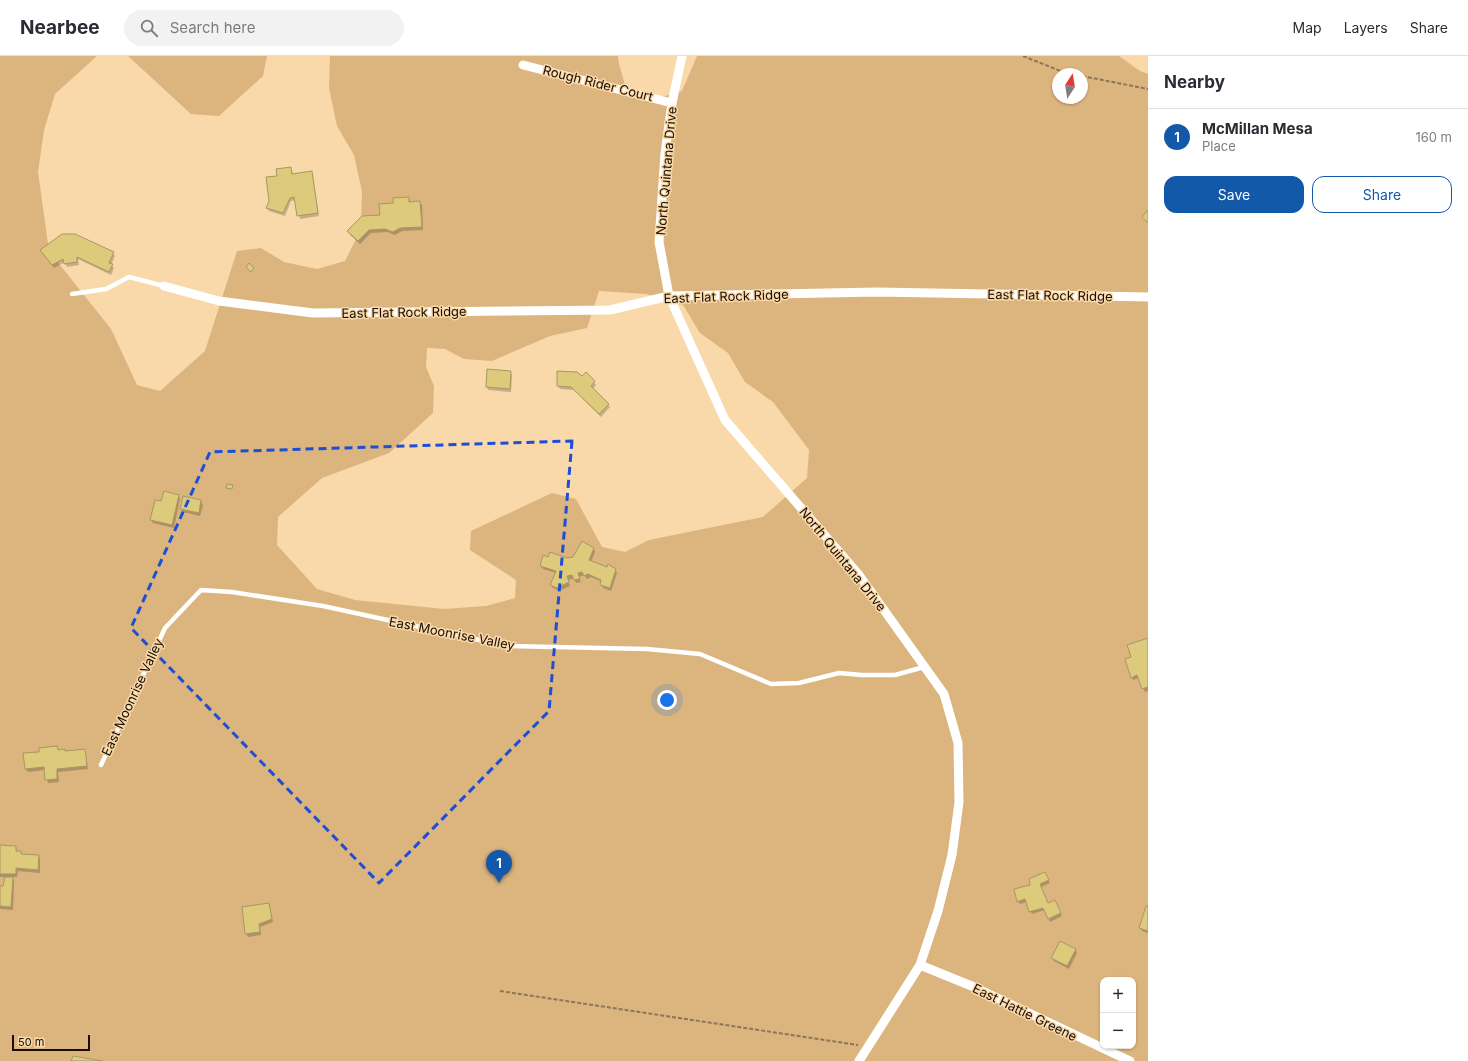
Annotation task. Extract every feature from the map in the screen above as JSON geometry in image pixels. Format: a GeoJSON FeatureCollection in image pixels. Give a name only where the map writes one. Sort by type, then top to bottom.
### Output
{"type":"FeatureCollection","features":[{"type":"Feature","properties":{"kind":"street","name":"North Quintana Drive"},"geometry":{"type":"LineString","coordinates":[[682,56],[672,103],[665,153],[659,242],[669,296],[725,420],[859,575],[944,694],[958,743],[960,802],[938,911],[920,966],[860,1061]]}},
{"type":"Feature","properties":{"kind":"street","name":"Rough Rider Court"},"geometry":{"type":"LineString","coordinates":[[523,65],[672,103]]}},
{"type":"Feature","properties":{"kind":"street","name":"East Flat Rock Ridge"},"geometry":{"type":"LineString","coordinates":[[164,286],[219,301],[313,313],[610,310],[669,296],[877,292],[1148,297]]}},
{"type":"Feature","properties":{"kind":"street","name":"East Hattie Greene"},"geometry":{"type":"LineString","coordinates":[[920,966],[974,987],[1130,1061]]}},
{"type":"Feature","properties":{"kind":"lane"},"geometry":{"type":"LineString","coordinates":[[72,294],[106,289],[129,277],[164,286]]}},
{"type":"Feature","properties":{"kind":"lane","name":"East Moonrise Valley"},"geometry":{"type":"LineString","coordinates":[[101,765],[165,628],[201,590],[232,592],[324,606],[507,646],[647,649],[700,654],[771,684],[799,683],[839,673],[895,676],[924,667]]}},
{"type":"Feature","properties":{"kind":"path"},"geometry":{"type":"LineString","coordinates":[[1023,56],[1053,68]]}},
{"type":"Feature","properties":{"kind":"path"},"geometry":{"type":"LineString","coordinates":[[1088,77],[1148,89]]}},
{"type":"Feature","properties":{"kind":"path"},"geometry":{"type":"LineString","coordinates":[[500,991],[869,1047]]}},
{"type":"Feature","properties":{"kind":"highlighted area"},"geometry":{"type":"Polygon","coordinates":[[[572,441],[549,711],[379,883],[131,628],[210,452],[572,441]]]}},
{"type":"Feature","properties":{"kind":"shaded area"},"geometry":{"type":"Polygon","coordinates":[[[0,56],[97,56],[55,94],[44,130],[38,172],[49,251],[111,329],[137,385],[160,391],[205,351],[237,251],[261,248],[284,262],[317,269],[345,261],[361,229],[362,192],[354,155],[337,126],[329,88],[330,56],[618,56],[626,89],[654,99],[682,91],[697,56],[1119,56],[1140,71],[1148,74],[1148,1061],[0,1061],[0,56]],[[599,291],[587,328],[550,336],[492,361],[464,359],[445,349],[427,348],[426,367],[434,386],[433,413],[389,453],[322,478],[278,517],[277,545],[317,589],[355,600],[444,609],[486,606],[515,598],[516,580],[470,550],[471,531],[552,493],[576,499],[602,547],[625,552],[649,540],[763,517],[807,478],[809,450],[773,402],[745,382],[728,353],[700,333],[683,305],[646,294],[599,291]]]}},
{"type":"Feature","properties":{"kind":"shaded area"},"geometry":{"type":"Polygon","coordinates":[[[128,56],[267,56],[263,76],[219,116],[191,114],[128,56]]]}},
{"type":"Feature","properties":{"kind":"building"},"geometry":{"type":"Polygon","coordinates":[[[291,167],[292,174],[312,171],[318,213],[297,216],[294,197],[290,198],[283,213],[266,208],[269,201],[266,177],[277,176],[276,169],[291,167]]]}},
{"type":"Feature","properties":{"kind":"building"},"geometry":{"type":"Polygon","coordinates":[[[409,197],[409,202],[420,201],[422,227],[400,228],[393,232],[385,229],[369,230],[358,241],[347,231],[362,216],[380,215],[379,204],[393,203],[393,198],[409,197]]]}},
{"type":"Feature","properties":{"kind":"building"},"geometry":{"type":"Polygon","coordinates":[[[1148,210],[1148,223],[1142,217],[1148,210]]]}},
{"type":"Feature","properties":{"kind":"building"},"geometry":{"type":"Polygon","coordinates":[[[62,234],[75,234],[114,252],[109,263],[113,264],[109,272],[77,257],[77,262],[64,264],[63,259],[52,265],[40,250],[62,234]]]}},
{"type":"Feature","properties":{"kind":"building"},"geometry":{"type":"Polygon","coordinates":[[[249,263],[254,268],[251,272],[246,267],[249,263]]]}},
{"type":"Feature","properties":{"kind":"building"},"geometry":{"type":"Polygon","coordinates":[[[487,369],[511,371],[510,389],[486,387],[487,369]]]}},
{"type":"Feature","properties":{"kind":"building"},"geometry":{"type":"Polygon","coordinates":[[[557,371],[577,372],[582,376],[586,372],[595,381],[591,386],[609,404],[599,414],[571,387],[557,386],[557,371]]]}},
{"type":"Feature","properties":{"kind":"building"},"geometry":{"type":"Polygon","coordinates":[[[227,484],[233,485],[232,489],[226,488],[227,484]]]}},
{"type":"Feature","properties":{"kind":"building"},"geometry":{"type":"Polygon","coordinates":[[[164,491],[179,495],[172,525],[150,520],[155,500],[161,501],[164,491]]]}},
{"type":"Feature","properties":{"kind":"building"},"geometry":{"type":"Polygon","coordinates":[[[183,496],[201,500],[199,513],[180,509],[183,496]]]}},
{"type":"Feature","properties":{"kind":"building"},"geometry":{"type":"Polygon","coordinates":[[[582,541],[594,548],[589,560],[607,567],[608,564],[616,569],[610,588],[600,585],[601,580],[588,574],[584,576],[582,572],[578,573],[580,579],[574,580],[572,575],[567,576],[569,582],[557,588],[550,585],[556,571],[540,566],[543,555],[548,557],[550,552],[567,558],[573,557],[582,541]]]}},
{"type":"Feature","properties":{"kind":"building"},"geometry":{"type":"Polygon","coordinates":[[[1148,638],[1148,687],[1142,689],[1137,675],[1131,678],[1125,659],[1131,657],[1127,645],[1148,638]]]}},
{"type":"Feature","properties":{"kind":"building"},"geometry":{"type":"Polygon","coordinates":[[[57,746],[58,750],[65,749],[65,751],[85,749],[87,766],[57,769],[57,779],[45,780],[44,767],[25,769],[23,753],[39,752],[39,748],[57,746]]]}},
{"type":"Feature","properties":{"kind":"building"},"geometry":{"type":"Polygon","coordinates":[[[0,845],[16,846],[16,851],[21,851],[21,854],[39,855],[38,870],[16,868],[16,874],[0,874],[0,845]]]}},
{"type":"Feature","properties":{"kind":"building"},"geometry":{"type":"Polygon","coordinates":[[[1045,872],[1049,880],[1040,884],[1048,903],[1055,900],[1061,913],[1048,919],[1043,908],[1029,912],[1025,899],[1017,902],[1014,889],[1030,885],[1029,879],[1045,872]]]}},
{"type":"Feature","properties":{"kind":"building"},"geometry":{"type":"Polygon","coordinates":[[[5,877],[13,877],[11,907],[0,906],[0,886],[3,886],[5,877]]]}},
{"type":"Feature","properties":{"kind":"building"},"geometry":{"type":"Polygon","coordinates":[[[269,903],[272,919],[259,924],[260,932],[245,934],[242,907],[269,903]]]}},
{"type":"Feature","properties":{"kind":"building"},"geometry":{"type":"Polygon","coordinates":[[[1146,906],[1148,906],[1148,931],[1139,928],[1146,906]]]}},
{"type":"Feature","properties":{"kind":"building"},"geometry":{"type":"Polygon","coordinates":[[[1060,941],[1076,949],[1067,966],[1051,958],[1060,941]]]}},
{"type":"Feature","properties":{"kind":"building"},"geometry":{"type":"Polygon","coordinates":[[[73,1056],[103,1061],[71,1061],[73,1056]]]}},
{"type":"Feature","properties":{"kind":"place","name":"McMillan Mesa"},"geometry":{"type":"Point","coordinates":[499,883]}}]}
